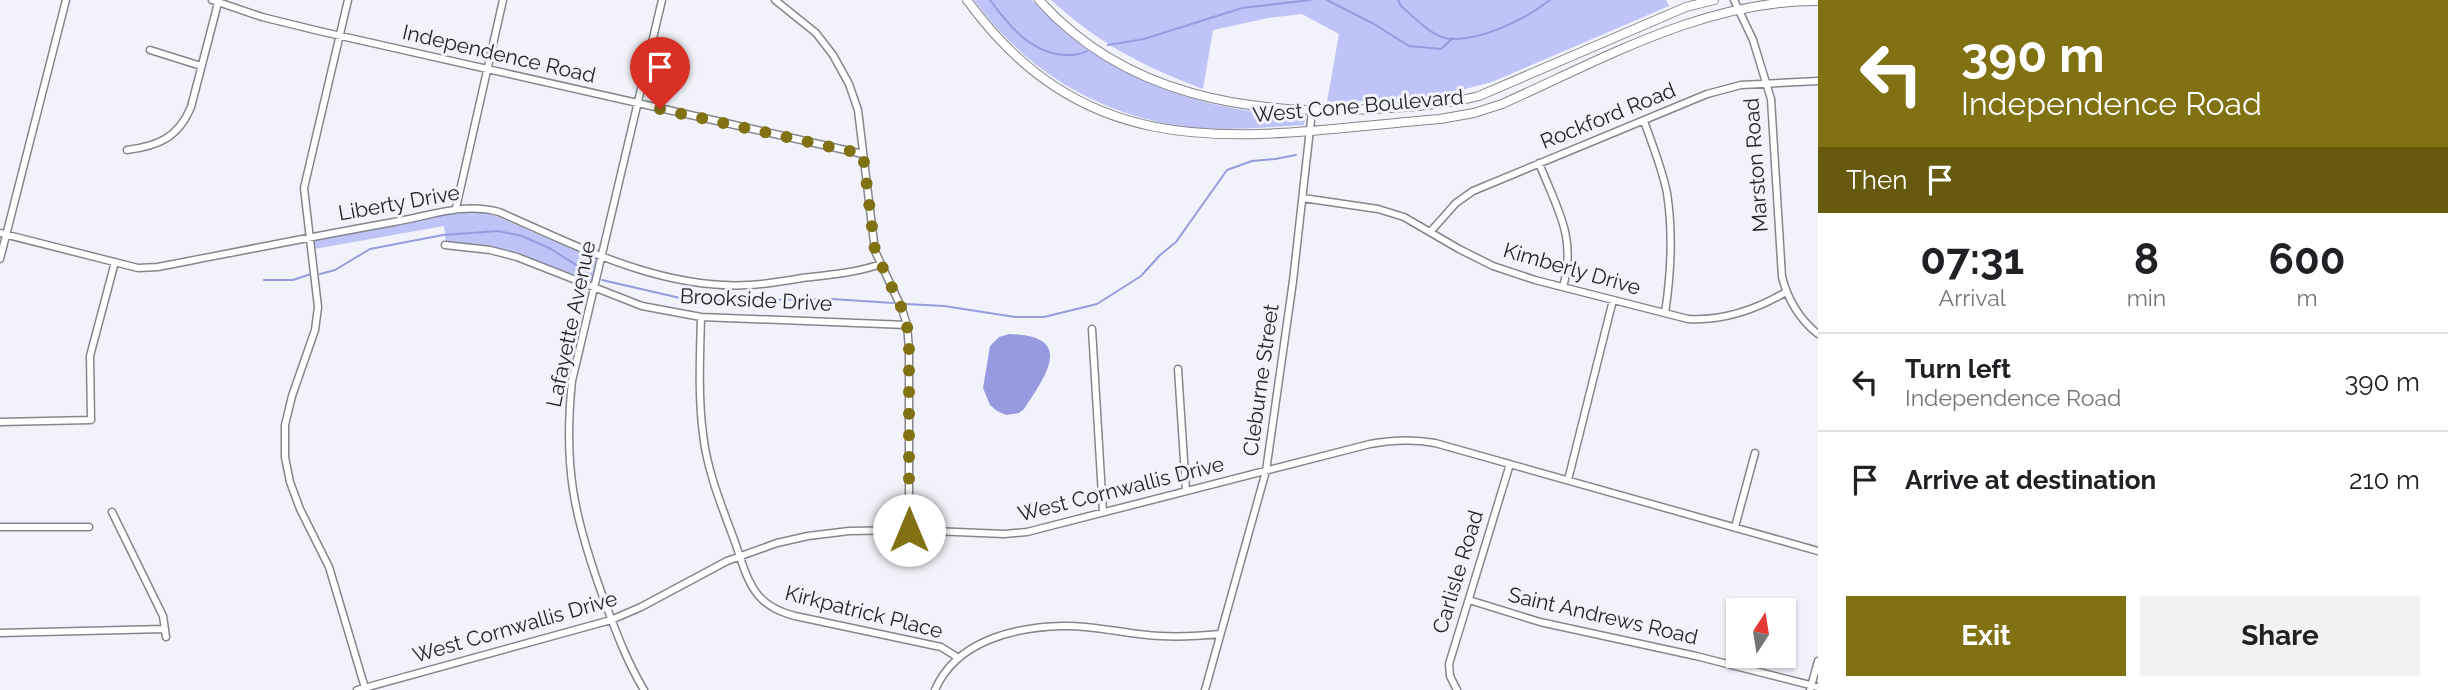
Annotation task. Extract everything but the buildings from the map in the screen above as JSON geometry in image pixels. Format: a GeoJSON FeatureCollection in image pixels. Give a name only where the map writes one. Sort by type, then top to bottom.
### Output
{"type":"FeatureCollection","features":[{"type":"Feature","properties":{"kind":"main road","name":"West Cone Boulevard"},"geometry":{"type":"LineString","coordinates":[[967,0],[996,37],[1024,64],[1066,93],[1108,114],[1155,128],[1199,134],[1310,130],[1440,119],[1474,113],[1502,104],[1690,21],[1735,4],[1818,1]]}},
{"type":"Feature","properties":{"kind":"main road","name":"West Cone Boulevard"},"geometry":{"type":"LineString","coordinates":[[1039,0],[1083,40],[1146,79],[1234,104],[1312,111],[1413,106],[1456,102],[1479,96],[1686,8],[1714,0]]}},
{"type":"Feature","properties":{"kind":"street"},"geometry":{"type":"LineString","coordinates":[[0,259],[3,234],[66,0]]}},
{"type":"Feature","properties":{"kind":"street"},"geometry":{"type":"LineString","coordinates":[[348,0],[304,188],[318,307],[315,330],[285,425],[285,457],[290,482],[300,509],[329,567],[365,688]]}},
{"type":"Feature","properties":{"kind":"street"},"geometry":{"type":"LineString","coordinates":[[456,208],[503,0]]}},
{"type":"Feature","properties":{"kind":"street","name":"Lafayette Avenue"},"geometry":{"type":"LineString","coordinates":[[644,690],[629,666],[581,536],[569,471],[569,412],[572,382],[662,0]]}},
{"type":"Feature","properties":{"kind":"street"},"geometry":{"type":"LineString","coordinates":[[775,0],[816,33],[833,55],[849,84],[858,110],[875,251],[907,325],[909,530]]}},
{"type":"Feature","properties":{"kind":"street"},"geometry":{"type":"LineString","coordinates":[[127,150],[148,147],[167,139],[184,123],[201,66],[215,1]]}},
{"type":"Feature","properties":{"kind":"street","name":"Independence Road"},"geometry":{"type":"LineString","coordinates":[[215,1],[262,17],[339,36],[863,154]]}},
{"type":"Feature","properties":{"kind":"street","name":"Marston Road"},"geometry":{"type":"LineString","coordinates":[[1735,4],[1753,40],[1771,99],[1780,258],[1786,292]]}},
{"type":"Feature","properties":{"kind":"street"},"geometry":{"type":"LineString","coordinates":[[150,50],[201,66]]}},
{"type":"Feature","properties":{"kind":"street","name":"Rockford Road"},"geometry":{"type":"LineString","coordinates":[[1431,231],[1456,202],[1474,191],[1707,94],[1741,85],[1818,81]]}},
{"type":"Feature","properties":{"kind":"street","name":"Cleburne Street"},"geometry":{"type":"LineString","coordinates":[[1205,690],[1266,471],[1312,111]]}},
{"type":"Feature","properties":{"kind":"street"},"geometry":{"type":"LineString","coordinates":[[1644,121],[1667,193],[1670,248],[1665,313]]}},
{"type":"Feature","properties":{"kind":"street"},"geometry":{"type":"LineString","coordinates":[[1539,163],[1567,234],[1569,251],[1563,287]]}},
{"type":"Feature","properties":{"kind":"street","name":"Kimberly Drive"},"geometry":{"type":"LineString","coordinates":[[1303,198],[1378,209],[1404,217],[1493,266],[1688,319],[1707,320],[1768,302],[1786,292]]}},
{"type":"Feature","properties":{"kind":"street","name":"Liberty Drive"},"geometry":{"type":"LineString","coordinates":[[3,234],[138,268],[158,267],[403,221],[456,208],[481,208],[499,212],[603,257],[669,278],[720,285],[749,285],[863,271],[881,264]]}},
{"type":"Feature","properties":{"kind":"street","name":"Brookside Drive"},"geometry":{"type":"LineString","coordinates":[[445,245],[490,250],[517,257],[642,306],[701,317],[907,325]]}},
{"type":"Feature","properties":{"kind":"street"},"geometry":{"type":"LineString","coordinates":[[0,422],[91,420],[90,356],[115,262]]}},
{"type":"Feature","properties":{"kind":"street"},"geometry":{"type":"LineString","coordinates":[[1786,292],[1799,315],[1818,334]]}},
{"type":"Feature","properties":{"kind":"street"},"geometry":{"type":"LineString","coordinates":[[1568,480],[1613,300]]}},
{"type":"Feature","properties":{"kind":"street","name":"Kirkpatrick Place"},"geometry":{"type":"LineString","coordinates":[[701,317],[703,434],[718,495],[740,556],[758,595],[780,611],[795,617],[941,647],[957,657]]}},
{"type":"Feature","properties":{"kind":"street"},"geometry":{"type":"LineString","coordinates":[[1092,329],[1103,512]]}},
{"type":"Feature","properties":{"kind":"street"},"geometry":{"type":"LineString","coordinates":[[1178,369],[1186,491]]}},
{"type":"Feature","properties":{"kind":"street","name":"West Cornwallis Drive"},"geometry":{"type":"LineString","coordinates":[[357,690],[611,620],[740,556],[777,543],[849,531],[1016,533],[1370,444],[1406,440],[1435,443],[1818,551]]}},
{"type":"Feature","properties":{"kind":"street"},"geometry":{"type":"LineString","coordinates":[[1735,527],[1755,453]]}},
{"type":"Feature","properties":{"kind":"street","name":"Carlisle Road"},"geometry":{"type":"LineString","coordinates":[[1457,690],[1450,676],[1449,664],[1510,464]]}},
{"type":"Feature","properties":{"kind":"street"},"geometry":{"type":"LineString","coordinates":[[112,513],[163,616],[166,637]]}},
{"type":"Feature","properties":{"kind":"street"},"geometry":{"type":"LineString","coordinates":[[0,527],[89,527]]}},
{"type":"Feature","properties":{"kind":"street","name":"Saint Andrews Road"},"geometry":{"type":"LineString","coordinates":[[1468,600],[1540,622],[1813,687]]}},
{"type":"Feature","properties":{"kind":"street"},"geometry":{"type":"LineString","coordinates":[[935,690],[948,665],[957,657],[1003,635],[1063,626],[1157,636],[1220,634]]}},
{"type":"Feature","properties":{"kind":"street"},"geometry":{"type":"LineString","coordinates":[[0,633],[164,629]]}},
{"type":"Feature","properties":{"kind":"street"},"geometry":{"type":"LineString","coordinates":[[1813,687],[1818,661]]}},
{"type":"Feature","properties":{"kind":"shaded area"},"geometry":{"type":"Polygon","coordinates":[[[974,0],[1032,0],[1093,50],[1124,70],[1155,85],[1223,106],[1301,116],[1305,120],[1304,125],[1236,129],[1196,128],[1162,123],[1100,103],[1044,71],[996,27],[974,0]]]}},
{"type":"Feature","properties":{"kind":"shaded area"},"geometry":{"type":"Polygon","coordinates":[[[1051,0],[1666,0],[1669,6],[1492,82],[1409,100],[1327,102],[1339,34],[1302,14],[1213,30],[1203,89],[1122,52],[1086,29],[1051,0]]]}},
{"type":"Feature","properties":{"kind":"shaded area"},"geometry":{"type":"Polygon","coordinates":[[[461,210],[486,212],[596,259],[592,281],[508,250],[446,242],[444,226],[314,249],[313,240],[461,210]]]}},
{"type":"Feature","properties":{"kind":"shaded area"},"geometry":{"type":"Polygon","coordinates":[[[1009,334],[1030,336],[1042,342],[1049,349],[1050,359],[1041,383],[1024,409],[1019,413],[1006,415],[990,405],[983,388],[990,346],[999,337],[1009,334]]]}},
{"type":"Feature","properties":{"kind":"waterway"},"geometry":{"type":"LineString","coordinates":[[990,0],[1013,28],[1031,44],[1065,55],[1087,51]]}},
{"type":"Feature","properties":{"kind":"waterway"},"geometry":{"type":"LineString","coordinates":[[1108,45],[1144,39],[1242,8],[1310,0]]}},
{"type":"Feature","properties":{"kind":"waterway"},"geometry":{"type":"LineString","coordinates":[[1327,0],[1409,46],[1441,49],[1453,38]]}},
{"type":"Feature","properties":{"kind":"waterway"},"geometry":{"type":"LineString","coordinates":[[1398,0],[1401,6],[1433,33],[1457,39],[1486,34],[1528,15],[1550,0]]}},
{"type":"Feature","properties":{"kind":"waterway"},"geometry":{"type":"LineString","coordinates":[[906,304],[944,306],[1015,317],[1044,317],[1097,304],[1141,276],[1176,242],[1227,170],[1252,161],[1296,155]]}},
{"type":"Feature","properties":{"kind":"waterway"},"geometry":{"type":"LineString","coordinates":[[320,274],[335,270],[370,249],[443,235],[498,231],[522,236],[551,249],[592,275]]}},
{"type":"Feature","properties":{"kind":"waterway"},"geometry":{"type":"LineString","coordinates":[[264,280],[293,280],[311,274]]}},
{"type":"Feature","properties":{"kind":"waterway"},"geometry":{"type":"LineString","coordinates":[[602,280],[693,301],[832,299],[893,303]]}},
{"type":"Feature","properties":{"kind":"route"},"geometry":{"type":"LineString","coordinates":[[660,109],[863,154],[875,251],[907,325],[909,530]]}}]}
